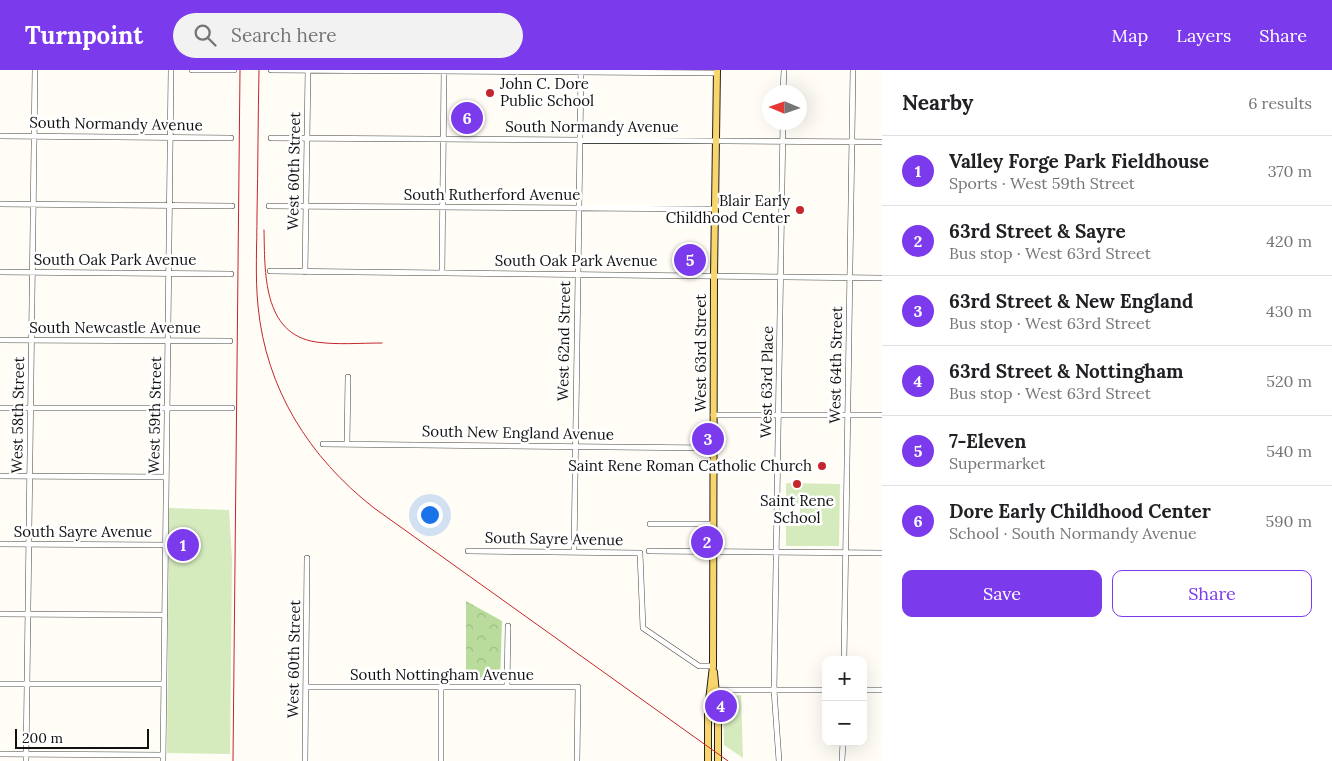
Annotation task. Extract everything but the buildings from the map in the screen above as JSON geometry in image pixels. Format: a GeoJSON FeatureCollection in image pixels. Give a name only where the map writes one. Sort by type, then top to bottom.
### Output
{"type":"FeatureCollection","features":[{"type":"Feature","properties":{"kind":"main road","name":"West 63rd Street"},"geometry":{"type":"LineString","coordinates":[[708,761],[713,690],[714,276],[717,72]]}},
{"type":"Feature","properties":{"kind":"main road","name":"West 63rd Street"},"geometry":{"type":"LineString","coordinates":[[713,690],[718,761]]}},
{"type":"Feature","properties":{"kind":"street","name":"West 58th Street"},"geometry":{"type":"LineString","coordinates":[[26,761],[35,70]]}},
{"type":"Feature","properties":{"kind":"street","name":"West 59th Street"},"geometry":{"type":"LineString","coordinates":[[163,758],[171,70]]}},
{"type":"Feature","properties":{"kind":"street"},"geometry":{"type":"LineString","coordinates":[[192,70],[234,70]]}},
{"type":"Feature","properties":{"kind":"street"},"geometry":{"type":"LineString","coordinates":[[271,70],[717,72]]}},
{"type":"Feature","properties":{"kind":"street","name":"West 60th Street"},"geometry":{"type":"LineString","coordinates":[[304,272],[308,70]]}},
{"type":"Feature","properties":{"kind":"street"},"geometry":{"type":"LineString","coordinates":[[442,273],[444,70]]}},
{"type":"Feature","properties":{"kind":"street"},"geometry":{"type":"LineString","coordinates":[[783,85],[784,70]]}},
{"type":"Feature","properties":{"kind":"street","name":"West 64th Street"},"geometry":{"type":"LineString","coordinates":[[844,656],[852,70]]}},
{"type":"Feature","properties":{"kind":"street","name":"West 62nd Street"},"geometry":{"type":"LineString","coordinates":[[574,552],[581,71]]}},
{"type":"Feature","properties":{"kind":"street","name":"West 63rd Place"},"geometry":{"type":"LineString","coordinates":[[779,761],[774,690],[783,130]]}},
{"type":"Feature","properties":{"kind":"street","name":"South Normandy Avenue"},"geometry":{"type":"LineString","coordinates":[[0,136],[231,138]]}},
{"type":"Feature","properties":{"kind":"street","name":"South Normandy Avenue"},"geometry":{"type":"LineString","coordinates":[[271,138],[882,142]]}},
{"type":"Feature","properties":{"kind":"street"},"geometry":{"type":"LineString","coordinates":[[0,204],[232,206]]}},
{"type":"Feature","properties":{"kind":"street","name":"South Rutherford Avenue"},"geometry":{"type":"LineString","coordinates":[[269,206],[715,209]]}},
{"type":"Feature","properties":{"kind":"street","name":"South Oak Park Avenue"},"geometry":{"type":"LineString","coordinates":[[270,271],[882,278]]}},
{"type":"Feature","properties":{"kind":"street","name":"South Oak Park Avenue"},"geometry":{"type":"LineString","coordinates":[[0,272],[231,274]]}},
{"type":"Feature","properties":{"kind":"street","name":"South Newcastle Avenue"},"geometry":{"type":"LineString","coordinates":[[0,340],[230,341]]}},
{"type":"Feature","properties":{"kind":"street"},"geometry":{"type":"LineString","coordinates":[[347,444],[348,377]]}},
{"type":"Feature","properties":{"kind":"street"},"geometry":{"type":"LineString","coordinates":[[0,408],[232,408]]}},
{"type":"Feature","properties":{"kind":"street"},"geometry":{"type":"LineString","coordinates":[[714,414],[882,415]]}},
{"type":"Feature","properties":{"kind":"street","name":"South New England Avenue"},"geometry":{"type":"LineString","coordinates":[[323,444],[713,448]]}},
{"type":"Feature","properties":{"kind":"street"},"geometry":{"type":"LineString","coordinates":[[0,476],[166,477]]}},
{"type":"Feature","properties":{"kind":"street"},"geometry":{"type":"LineString","coordinates":[[650,524],[713,524]]}},
{"type":"Feature","properties":{"kind":"street","name":"South Sayre Avenue"},"geometry":{"type":"LineString","coordinates":[[0,544],[166,545]]}},
{"type":"Feature","properties":{"kind":"street","name":"South Sayre Avenue"},"geometry":{"type":"LineString","coordinates":[[468,551],[640,553],[643,628],[699,666],[713,666]]}},
{"type":"Feature","properties":{"kind":"street"},"geometry":{"type":"LineString","coordinates":[[649,551],[882,553]]}},
{"type":"Feature","properties":{"kind":"street","name":"West 60th Street"},"geometry":{"type":"LineString","coordinates":[[305,761],[307,558]]}},
{"type":"Feature","properties":{"kind":"street"},"geometry":{"type":"LineString","coordinates":[[0,614],[165,615]]}},
{"type":"Feature","properties":{"kind":"street"},"geometry":{"type":"LineString","coordinates":[[507,687],[508,626]]}},
{"type":"Feature","properties":{"kind":"street"},"geometry":{"type":"LineString","coordinates":[[0,684],[164,684]]}},
{"type":"Feature","properties":{"kind":"street","name":"South Nottingham Avenue"},"geometry":{"type":"LineString","coordinates":[[306,687],[578,687],[577,761]]}},
{"type":"Feature","properties":{"kind":"street"},"geometry":{"type":"LineString","coordinates":[[441,687],[441,761]]}},
{"type":"Feature","properties":{"kind":"street"},"geometry":{"type":"LineString","coordinates":[[713,690],[822,690]]}},
{"type":"Feature","properties":{"kind":"street"},"geometry":{"type":"LineString","coordinates":[[867,690],[882,690]]}},
{"type":"Feature","properties":{"kind":"street"},"geometry":{"type":"LineString","coordinates":[[842,761],[843,746]]}},
{"type":"Feature","properties":{"kind":"street"},"geometry":{"type":"LineString","coordinates":[[0,754],[163,758]]}},
{"type":"Feature","properties":{"kind":"green space","name":"Saint Rene School"},"geometry":{"type":"Polygon","coordinates":[[[786,483],[840,484],[839,546],[786,546],[786,526],[800,526],[800,504],[786,504],[786,483]]]}},
{"type":"Feature","properties":{"kind":"green space"},"geometry":{"type":"Polygon","coordinates":[[[169,508],[229,510],[232,559],[230,754],[167,753],[169,508]]]}},
{"type":"Feature","properties":{"kind":"green space"},"geometry":{"type":"Polygon","coordinates":[[[466,601],[502,621],[500,681],[468,680],[466,677],[466,601]]]}},
{"type":"Feature","properties":{"kind":"green space"},"geometry":{"type":"Polygon","coordinates":[[[741,695],[743,758],[724,745],[723,697],[741,695]]]}},
{"type":"Feature","properties":{"kind":"railway"},"geometry":{"type":"LineString","coordinates":[[233,761],[240,70]]}},
{"type":"Feature","properties":{"kind":"railway"},"geometry":{"type":"LineString","coordinates":[[259,70],[256,260],[258,306],[270,365],[281,393],[311,444],[330,467],[374,508],[728,761]]}},
{"type":"Feature","properties":{"kind":"railway"},"geometry":{"type":"LineString","coordinates":[[264,230],[265,264],[270,298],[276,314],[285,327],[298,337],[316,342],[340,344],[382,343]]}},
{"type":"Feature","properties":{"kind":"place","name":"John C. Dore Public School"},"geometry":{"type":"Point","coordinates":[490,93]}},
{"type":"Feature","properties":{"kind":"place","name":"Dore Early Childhood Center"},"geometry":{"type":"Point","coordinates":[467,118]}},
{"type":"Feature","properties":{"kind":"place","name":"Blair Early Childhood Center"},"geometry":{"type":"Point","coordinates":[800,210]}},
{"type":"Feature","properties":{"kind":"place","name":"7-Eleven"},"geometry":{"type":"Point","coordinates":[690,260]}},
{"type":"Feature","properties":{"kind":"place","name":"63rd Street & New England"},"geometry":{"type":"Point","coordinates":[708,439]}},
{"type":"Feature","properties":{"kind":"place","name":"Saint Rene Roman Catholic Church"},"geometry":{"type":"Point","coordinates":[822,466]}},
{"type":"Feature","properties":{"kind":"place","name":"Saint Rene School"},"geometry":{"type":"Point","coordinates":[797,484]}},
{"type":"Feature","properties":{"kind":"place","name":"63rd Street & Sayre"},"geometry":{"type":"Point","coordinates":[707,542]}},
{"type":"Feature","properties":{"kind":"place","name":"Valley Forge Park Fieldhouse"},"geometry":{"type":"Point","coordinates":[183,545]}},
{"type":"Feature","properties":{"kind":"place","name":"63rd Street & Nottingham"},"geometry":{"type":"Point","coordinates":[721,706]}}]}
